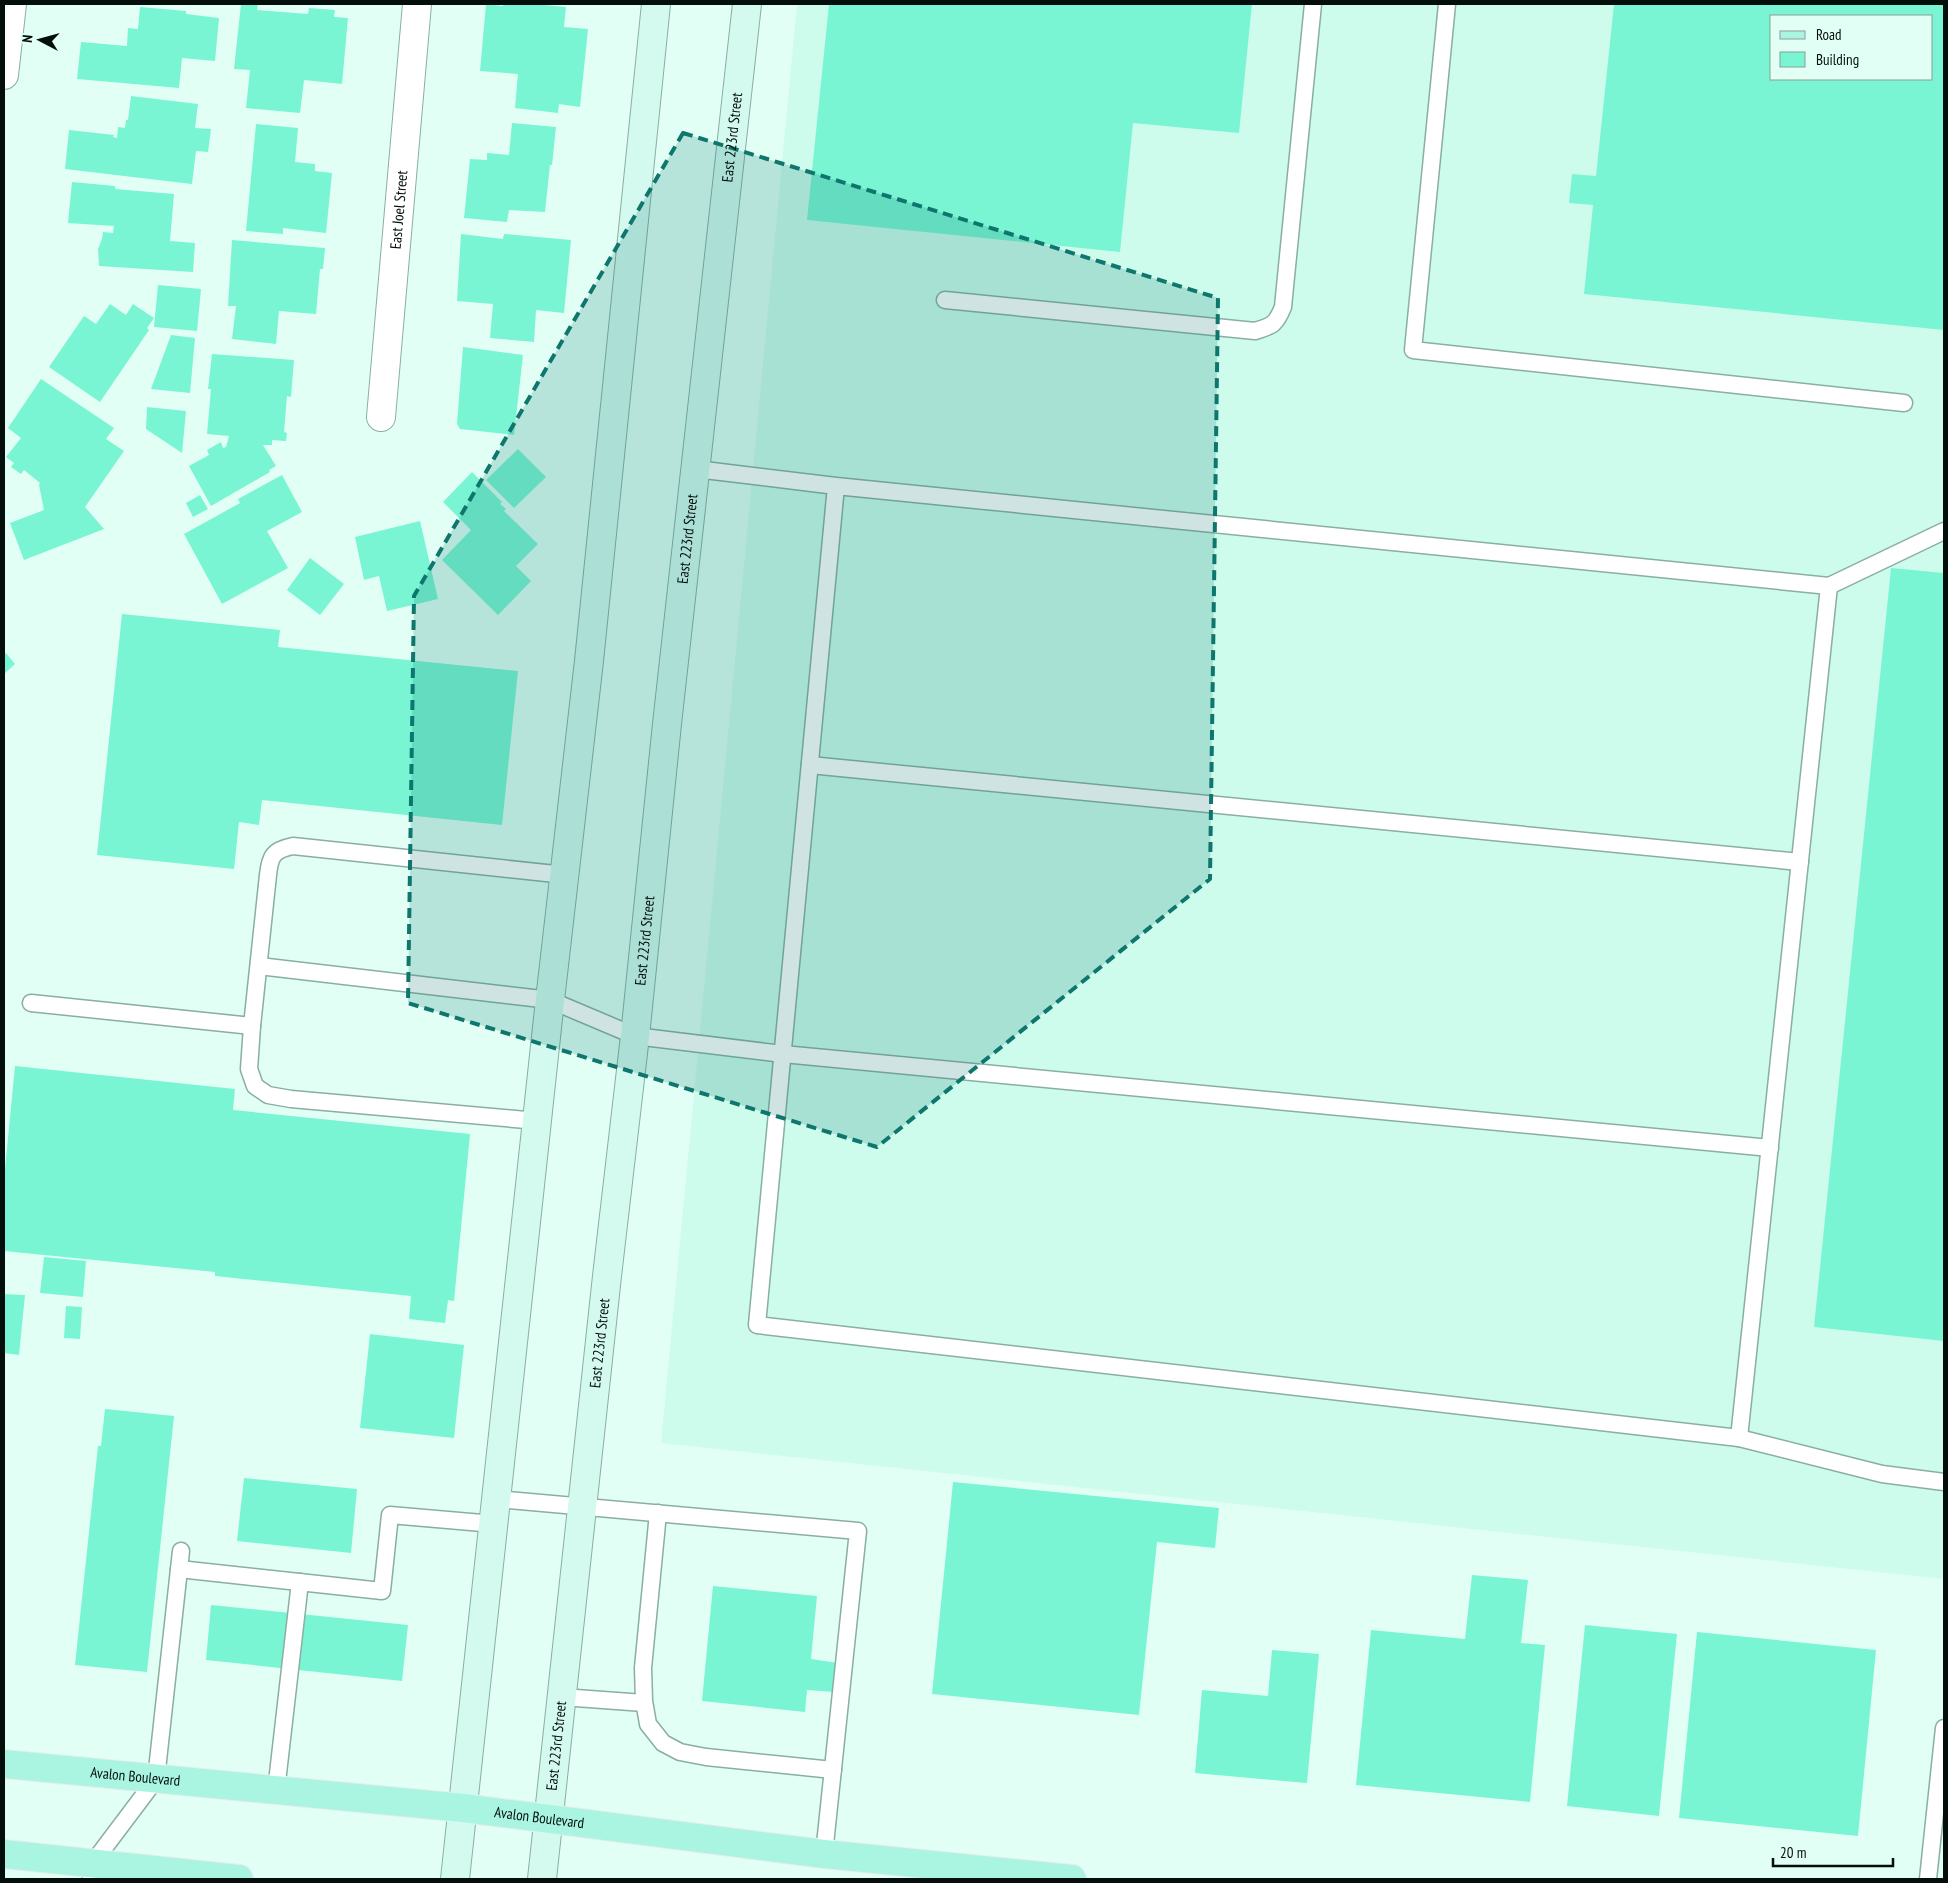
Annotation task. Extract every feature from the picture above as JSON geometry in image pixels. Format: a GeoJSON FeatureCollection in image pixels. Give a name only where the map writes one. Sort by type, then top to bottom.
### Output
{"type":"FeatureCollection","features":[{"type":"Feature","properties":{"kind":"main road"},"geometry":{"type":"LineString","coordinates":[[455,1879],[550,1000],[589,662],[656,4]]}},
{"type":"Feature","properties":{"kind":"main road","name":"East 223rd Street"},"geometry":{"type":"LineString","coordinates":[[542,1879],[747,4]]}},
{"type":"Feature","properties":{"kind":"main road","name":"Avalon Boulevard"},"geometry":{"type":"LineString","coordinates":[[4,1764],[463,1808],[824,1854],[1072,1879]]}},
{"type":"Feature","properties":{"kind":"main road"},"geometry":{"type":"LineString","coordinates":[[4,1854],[91,1871],[239,1879]]}},
{"type":"Feature","properties":{"kind":"street"},"geometry":{"type":"LineString","coordinates":[[4,75],[12,4]]}},
{"type":"Feature","properties":{"kind":"street","name":"East Joel Street"},"geometry":{"type":"LineString","coordinates":[[380,417],[416,4]]}},
{"type":"Feature","properties":{"kind":"lane"},"geometry":{"type":"LineString","coordinates":[[945,300],[1255,331],[1269,327],[1277,320],[1283,307],[1313,4]]}},
{"type":"Feature","properties":{"kind":"lane"},"geometry":{"type":"LineString","coordinates":[[1447,4],[1413,350],[1904,403]]}},
{"type":"Feature","properties":{"kind":"lane"},"geometry":{"type":"LineString","coordinates":[[696,469],[836,486],[1829,586],[1944,531]]}},
{"type":"Feature","properties":{"kind":"lane"},"geometry":{"type":"LineString","coordinates":[[836,486],[758,1325],[1739,1438],[1882,1474],[1944,1482]]}},
{"type":"Feature","properties":{"kind":"lane"},"geometry":{"type":"LineString","coordinates":[[1739,1438],[1829,586]]}},
{"type":"Feature","properties":{"kind":"lane"},"geometry":{"type":"LineString","coordinates":[[810,765],[1800,862]]}},
{"type":"Feature","properties":{"kind":"lane"},"geometry":{"type":"LineString","coordinates":[[537,1121],[292,1099],[268,1095],[255,1086],[249,1069],[258,966],[270,861],[274,853],[282,848],[293,846],[565,875]]}},
{"type":"Feature","properties":{"kind":"lane"},"geometry":{"type":"LineString","coordinates":[[258,966],[550,1000],[635,1036],[783,1054],[1770,1148]]}},
{"type":"Feature","properties":{"kind":"lane"},"geometry":{"type":"LineString","coordinates":[[31,1003],[252,1026]]}},
{"type":"Feature","properties":{"kind":"lane"},"geometry":{"type":"LineString","coordinates":[[179,1569],[382,1591],[390,1514],[582,1506],[858,1531],[824,1854]]}},
{"type":"Feature","properties":{"kind":"lane"},"geometry":{"type":"LineString","coordinates":[[658,1513],[643,1668],[644,1703],[648,1724],[663,1743],[680,1752],[706,1757],[833,1770]]}},
{"type":"Feature","properties":{"kind":"lane"},"geometry":{"type":"LineString","coordinates":[[91,1871],[156,1779],[181,1551]]}},
{"type":"Feature","properties":{"kind":"lane"},"geometry":{"type":"LineString","coordinates":[[276,1791],[300,1582]]}},
{"type":"Feature","properties":{"kind":"lane"},"geometry":{"type":"LineString","coordinates":[[562,1697],[644,1703]]}},
{"type":"Feature","properties":{"kind":"lane"},"geometry":{"type":"LineString","coordinates":[[1928,1879],[1938,1855],[1944,1728]]}},
{"type":"Feature","properties":{"kind":"highlighted area"},"geometry":{"type":"Polygon","coordinates":[[[683,133],[1218,298],[1210,879],[877,1147],[408,1003],[414,596],[683,133]]]}},
{"type":"Feature","properties":{"kind":"shaded area"},"geometry":{"type":"Polygon","coordinates":[[[797,4],[1944,4],[1944,1579],[661,1443],[797,4]]]}},
{"type":"Feature","properties":{"kind":"building"},"geometry":{"type":"Polygon","coordinates":[[[241,4],[258,4],[257,10],[308,14],[309,8],[335,10],[334,17],[348,18],[342,84],[304,80],[300,113],[246,108],[250,70],[234,69],[241,4]]]}},
{"type":"Feature","properties":{"kind":"building"},"geometry":{"type":"Polygon","coordinates":[[[486,4],[503,6],[503,4],[535,4],[566,7],[564,27],[588,29],[580,107],[559,104],[558,113],[515,108],[518,74],[480,71],[486,4]]]}},
{"type":"Feature","properties":{"kind":"building"},"geometry":{"type":"Polygon","coordinates":[[[829,4],[1252,4],[1239,133],[1133,123],[1120,252],[807,220],[829,4]]]}},
{"type":"Feature","properties":{"kind":"building"},"geometry":{"type":"Polygon","coordinates":[[[1614,4],[1944,4],[1944,330],[1584,294],[1593,205],[1569,203],[1572,174],[1596,176],[1614,4]]]}},
{"type":"Feature","properties":{"kind":"building"},"geometry":{"type":"Polygon","coordinates":[[[140,7],[186,11],[186,14],[219,18],[215,61],[182,58],[179,88],[77,79],[81,42],[127,46],[128,28],[138,29],[140,7]]]}},
{"type":"Feature","properties":{"kind":"building"},"geometry":{"type":"Polygon","coordinates":[[[131,96],[198,104],[195,128],[211,129],[208,152],[196,151],[192,184],[65,169],[69,130],[114,135],[113,137],[117,138],[118,127],[125,128],[126,120],[128,120],[131,96]]]}},
{"type":"Feature","properties":{"kind":"building"},"geometry":{"type":"Polygon","coordinates":[[[512,123],[556,127],[545,212],[509,210],[507,222],[464,218],[470,159],[487,160],[487,153],[509,155],[512,123]]]}},
{"type":"Feature","properties":{"kind":"building"},"geometry":{"type":"Polygon","coordinates":[[[256,124],[298,128],[295,162],[315,164],[315,171],[332,173],[326,233],[283,228],[283,234],[246,231],[256,124]]]}},
{"type":"Feature","properties":{"kind":"building"},"geometry":{"type":"Polygon","coordinates":[[[72,182],[115,186],[115,189],[174,194],[170,241],[195,243],[193,272],[99,266],[98,249],[103,232],[113,233],[114,226],[68,223],[72,182]]]}},
{"type":"Feature","properties":{"kind":"building"},"geometry":{"type":"Polygon","coordinates":[[[461,234],[503,239],[504,234],[571,240],[564,313],[536,310],[534,342],[490,338],[493,304],[457,301],[461,234]]]}},
{"type":"Feature","properties":{"kind":"building"},"geometry":{"type":"Polygon","coordinates":[[[232,240],[325,248],[323,269],[320,269],[316,314],[279,311],[276,344],[232,339],[236,306],[228,306],[232,240]]]}},
{"type":"Feature","properties":{"kind":"building"},"geometry":{"type":"Polygon","coordinates":[[[158,285],[201,289],[197,331],[154,327],[158,285]]]}},
{"type":"Feature","properties":{"kind":"building"},"geometry":{"type":"Polygon","coordinates":[[[110,304],[126,315],[133,304],[154,318],[147,328],[149,330],[100,402],[49,367],[84,316],[96,324],[110,304]]]}},
{"type":"Feature","properties":{"kind":"building"},"geometry":{"type":"Polygon","coordinates":[[[171,335],[195,338],[190,393],[151,389],[171,335]]]}},
{"type":"Feature","properties":{"kind":"building"},"geometry":{"type":"Polygon","coordinates":[[[463,347],[523,355],[514,435],[460,429],[457,424],[463,347]]]}},
{"type":"Feature","properties":{"kind":"building"},"geometry":{"type":"Polygon","coordinates":[[[212,354],[294,360],[291,397],[287,396],[284,432],[287,433],[286,441],[272,440],[272,445],[263,445],[276,466],[269,470],[270,472],[211,506],[189,466],[209,455],[207,450],[221,442],[223,448],[226,447],[229,436],[207,434],[211,389],[208,389],[212,354]]]}},
{"type":"Feature","properties":{"kind":"building"},"geometry":{"type":"Polygon","coordinates":[[[41,379],[114,428],[106,439],[124,451],[85,507],[104,529],[24,560],[10,523],[44,510],[40,483],[24,470],[21,474],[11,467],[14,463],[6,457],[21,438],[8,428],[41,379]]]}},
{"type":"Feature","properties":{"kind":"building"},"geometry":{"type":"Polygon","coordinates":[[[147,407],[186,411],[182,453],[146,429],[147,407]]]}},
{"type":"Feature","properties":{"kind":"building"},"geometry":{"type":"Polygon","coordinates":[[[518,449],[546,477],[514,508],[486,480],[518,449]]]}},
{"type":"Feature","properties":{"kind":"building"},"geometry":{"type":"Polygon","coordinates":[[[472,472],[502,502],[500,504],[506,509],[504,511],[538,544],[516,566],[531,581],[498,615],[442,560],[471,530],[443,502],[472,472]]]}},
{"type":"Feature","properties":{"kind":"building"},"geometry":{"type":"Polygon","coordinates":[[[282,475],[302,512],[267,531],[288,568],[222,604],[184,534],[240,503],[238,499],[282,475]]]}},
{"type":"Feature","properties":{"kind":"building"},"geometry":{"type":"Polygon","coordinates":[[[200,495],[208,509],[193,517],[186,503],[200,495]]]}},
{"type":"Feature","properties":{"kind":"building"},"geometry":{"type":"Polygon","coordinates":[[[420,521],[438,599],[387,611],[379,576],[364,580],[355,537],[420,521]]]}},
{"type":"Feature","properties":{"kind":"building"},"geometry":{"type":"Polygon","coordinates":[[[310,558],[344,584],[320,615],[287,590],[310,558]]]}},
{"type":"Feature","properties":{"kind":"building"},"geometry":{"type":"Polygon","coordinates":[[[1891,568],[1944,573],[1944,1341],[1814,1327],[1891,568]]]}},
{"type":"Feature","properties":{"kind":"building"},"geometry":{"type":"Polygon","coordinates":[[[122,614],[280,630],[278,647],[518,671],[502,825],[262,800],[259,825],[239,822],[234,869],[97,855],[122,614]]]}},
{"type":"Feature","properties":{"kind":"building"},"geometry":{"type":"Polygon","coordinates":[[[6,653],[15,664],[4,674],[4,656],[6,653]]]}},
{"type":"Feature","properties":{"kind":"building"},"geometry":{"type":"Polygon","coordinates":[[[15,1066],[235,1089],[233,1110],[470,1134],[454,1301],[448,1300],[445,1323],[409,1319],[411,1296],[215,1276],[215,1272],[4,1251],[4,1179],[15,1066]]]}},
{"type":"Feature","properties":{"kind":"building"},"geometry":{"type":"Polygon","coordinates":[[[44,1257],[86,1261],[83,1297],[40,1293],[44,1257]]]}},
{"type":"Feature","properties":{"kind":"building"},"geometry":{"type":"Polygon","coordinates":[[[4,1294],[25,1295],[19,1355],[4,1353],[4,1294]]]}},
{"type":"Feature","properties":{"kind":"building"},"geometry":{"type":"Polygon","coordinates":[[[66,1306],[82,1307],[80,1339],[64,1338],[66,1306]]]}},
{"type":"Feature","properties":{"kind":"building"},"geometry":{"type":"Polygon","coordinates":[[[370,1334],[464,1345],[454,1438],[360,1428],[370,1334]]]}},
{"type":"Feature","properties":{"kind":"building"},"geometry":{"type":"Polygon","coordinates":[[[105,1409],[174,1416],[147,1672],[75,1665],[98,1446],[101,1446],[105,1409]]]}},
{"type":"Feature","properties":{"kind":"building"},"geometry":{"type":"Polygon","coordinates":[[[244,1478],[357,1489],[351,1553],[237,1541],[244,1478]]]}},
{"type":"Feature","properties":{"kind":"building"},"geometry":{"type":"Polygon","coordinates":[[[953,1482],[1219,1508],[1215,1548],[1157,1542],[1139,1715],[932,1694],[953,1482]]]}},
{"type":"Feature","properties":{"kind":"building"},"geometry":{"type":"Polygon","coordinates":[[[1472,1575],[1528,1580],[1521,1643],[1545,1645],[1530,1802],[1356,1785],[1371,1630],[1465,1639],[1472,1575]]]}},
{"type":"Feature","properties":{"kind":"building"},"geometry":{"type":"Polygon","coordinates":[[[713,1586],[817,1596],[811,1659],[838,1663],[835,1692],[807,1690],[805,1712],[702,1701],[713,1586]]]}},
{"type":"Feature","properties":{"kind":"building"},"geometry":{"type":"Polygon","coordinates":[[[211,1605],[408,1625],[402,1681],[206,1660],[211,1605]]]}},
{"type":"Feature","properties":{"kind":"building"},"geometry":{"type":"Polygon","coordinates":[[[1585,1625],[1677,1634],[1659,1816],[1567,1806],[1585,1625]]]}},
{"type":"Feature","properties":{"kind":"building"},"geometry":{"type":"Polygon","coordinates":[[[1697,1632],[1876,1650],[1858,1836],[1679,1818],[1697,1632]]]}},
{"type":"Feature","properties":{"kind":"building"},"geometry":{"type":"Polygon","coordinates":[[[1272,1650],[1319,1654],[1307,1783],[1195,1773],[1202,1690],[1268,1696],[1272,1650]]]}}]}
